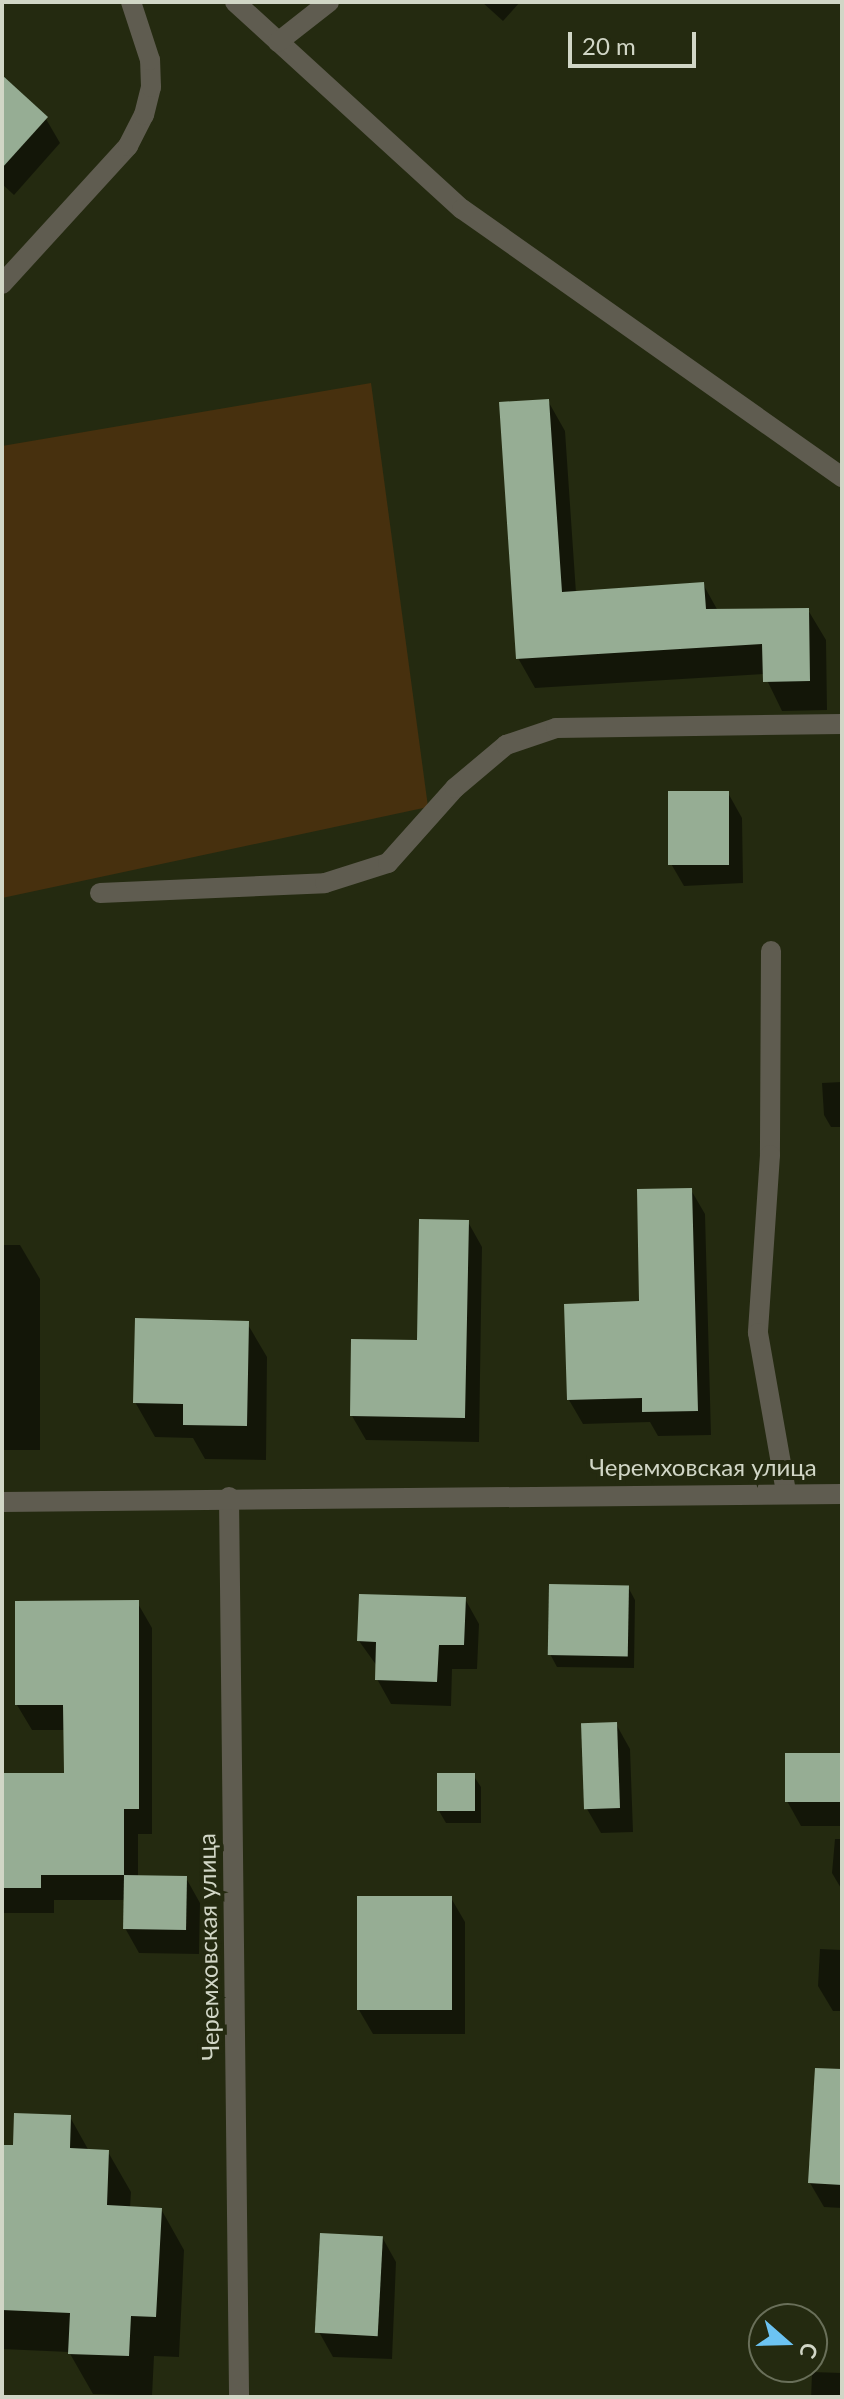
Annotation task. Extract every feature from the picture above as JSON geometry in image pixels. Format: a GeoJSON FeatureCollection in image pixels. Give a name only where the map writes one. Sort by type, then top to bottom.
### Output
{"type":"FeatureCollection","features":[{"type":"Feature","properties":{"kind":"street"},"geometry":{"type":"LineString","coordinates":[[2,284],[128,146],[144,115],[151,87],[150,60],[131,2]]}},
{"type":"Feature","properties":{"kind":"street"},"geometry":{"type":"LineString","coordinates":[[235,2],[462,209],[842,477]]}},
{"type":"Feature","properties":{"kind":"street"},"geometry":{"type":"LineString","coordinates":[[278,42],[329,2]]}},
{"type":"Feature","properties":{"kind":"street"},"geometry":{"type":"LineString","coordinates":[[100,893],[325,883],[388,863],[455,788],[506,745],[556,728],[842,724]]}},
{"type":"Feature","properties":{"kind":"street"},"geometry":{"type":"LineString","coordinates":[[771,951],[770,1155],[758,1333],[786,1492]]}},
{"type":"Feature","properties":{"kind":"street","name":"Черемховская улица"},"geometry":{"type":"LineString","coordinates":[[2,1502],[229,1497],[842,1494]]}},
{"type":"Feature","properties":{"kind":"street","name":"Черемховская улица"},"geometry":{"type":"LineString","coordinates":[[229,1497],[239,2397]]}},
{"type":"Feature","properties":{"kind":"shaded area"},"geometry":{"type":"Polygon","coordinates":[[[371,383],[428,807],[2,898],[2,446],[371,383]]]}},
{"type":"Feature","properties":{"kind":"building"},"geometry":{"type":"Polygon","coordinates":[[[2,75],[48,117],[2,168],[2,75]]]}},
{"type":"Feature","properties":{"kind":"building"},"geometry":{"type":"Polygon","coordinates":[[[549,399],[562,592],[704,582],[706,609],[809,608],[810,681],[763,682],[762,644],[516,659],[499,402],[549,399]]]}},
{"type":"Feature","properties":{"kind":"building"},"geometry":{"type":"Polygon","coordinates":[[[668,791],[729,791],[729,865],[668,865],[668,791]]]}},
{"type":"Feature","properties":{"kind":"building"},"geometry":{"type":"Polygon","coordinates":[[[692,1188],[698,1411],[642,1412],[642,1398],[567,1400],[564,1304],[639,1301],[637,1189],[692,1188]]]}},
{"type":"Feature","properties":{"kind":"building"},"geometry":{"type":"Polygon","coordinates":[[[419,1219],[469,1220],[465,1418],[350,1416],[351,1339],[417,1340],[419,1219]]]}},
{"type":"Feature","properties":{"kind":"building"},"geometry":{"type":"Polygon","coordinates":[[[135,1318],[249,1321],[247,1426],[183,1425],[183,1404],[133,1403],[135,1318]]]}},
{"type":"Feature","properties":{"kind":"building"},"geometry":{"type":"Polygon","coordinates":[[[549,1584],[629,1585],[628,1656],[548,1655],[549,1584]]]}},
{"type":"Feature","properties":{"kind":"building"},"geometry":{"type":"Polygon","coordinates":[[[359,1594],[466,1597],[464,1645],[439,1645],[437,1682],[375,1680],[376,1642],[357,1641],[359,1594]]]}},
{"type":"Feature","properties":{"kind":"building"},"geometry":{"type":"Polygon","coordinates":[[[139,1600],[139,1809],[124,1809],[124,1875],[41,1875],[41,1888],[2,1888],[2,1773],[64,1773],[63,1705],[15,1705],[15,1601],[139,1600]]]}},
{"type":"Feature","properties":{"kind":"building"},"geometry":{"type":"Polygon","coordinates":[[[617,1722],[620,1808],[584,1809],[581,1723],[617,1722]]]}},
{"type":"Feature","properties":{"kind":"building"},"geometry":{"type":"Polygon","coordinates":[[[785,1753],[842,1753],[842,1802],[785,1802],[785,1753]]]}},
{"type":"Feature","properties":{"kind":"building"},"geometry":{"type":"Polygon","coordinates":[[[437,1773],[475,1773],[475,1811],[437,1811],[437,1773]]]}},
{"type":"Feature","properties":{"kind":"building"},"geometry":{"type":"Polygon","coordinates":[[[124,1875],[187,1876],[186,1930],[123,1929],[124,1875]]]}},
{"type":"Feature","properties":{"kind":"building"},"geometry":{"type":"Polygon","coordinates":[[[357,1896],[452,1896],[452,2010],[357,2010],[357,1896]]]}},
{"type":"Feature","properties":{"kind":"building"},"geometry":{"type":"Polygon","coordinates":[[[815,2068],[842,2069],[842,2185],[808,2183],[815,2068]]]}},
{"type":"Feature","properties":{"kind":"building"},"geometry":{"type":"Polygon","coordinates":[[[14,2113],[71,2115],[70,2148],[109,2150],[107,2205],[162,2208],[156,2317],[131,2316],[129,2356],[68,2354],[70,2313],[2,2310],[2,2145],[13,2145],[14,2113]]]}},
{"type":"Feature","properties":{"kind":"building"},"geometry":{"type":"Polygon","coordinates":[[[320,2233],[383,2236],[378,2336],[315,2333],[320,2233]]]}}]}
